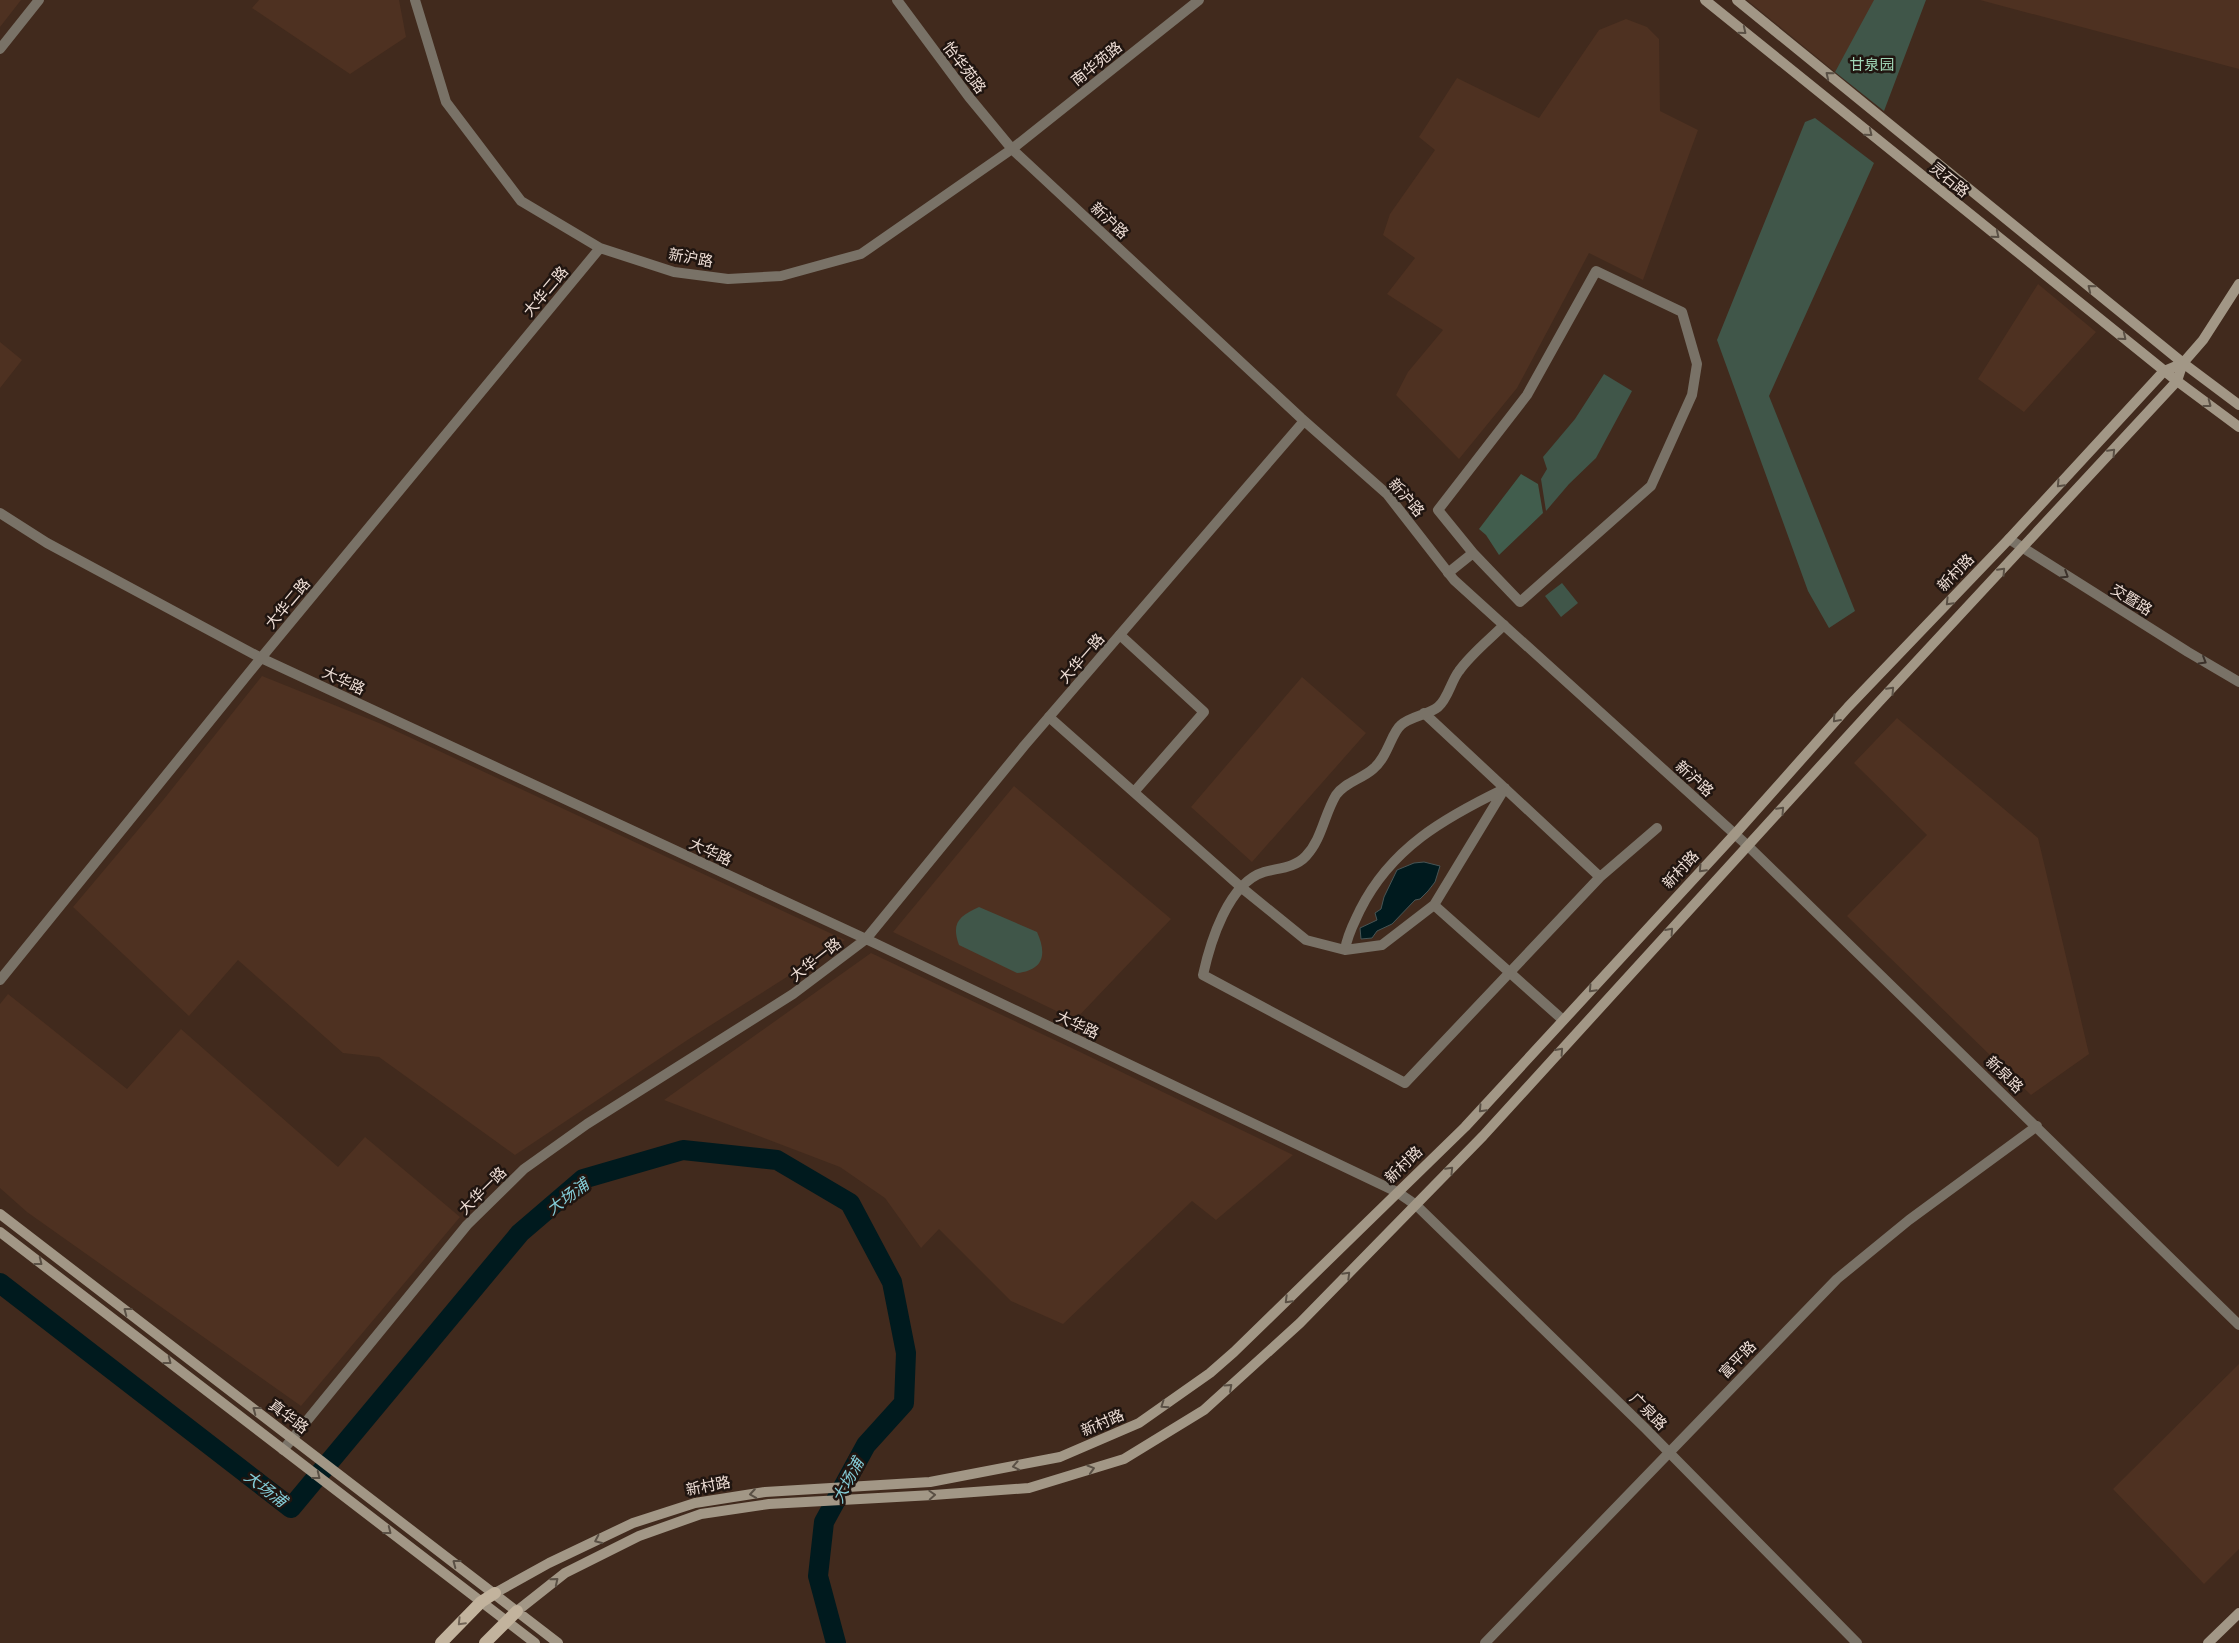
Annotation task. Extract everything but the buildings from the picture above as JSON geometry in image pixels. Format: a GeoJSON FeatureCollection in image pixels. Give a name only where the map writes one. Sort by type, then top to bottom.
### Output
{"type":"FeatureCollection","features":[{"type":"Feature","properties":{"kind":"main road","name":"灵石路"},"geometry":{"type":"LineString","coordinates":[[1705,0],[2164,371],[2239,427]]}},
{"type":"Feature","properties":{"kind":"main road","name":"灵石路"},"geometry":{"type":"LineString","coordinates":[[1737,0],[2183,363],[2239,404]]}},
{"type":"Feature","properties":{"kind":"main road","name":"新村路"},"geometry":{"type":"LineString","coordinates":[[485,1643],[506,1620],[565,1573],[639,1536],[702,1514],[769,1504],[1029,1488],[1124,1459],[1204,1410],[1300,1323],[1483,1136],[2177,381],[2183,363],[2203,340],[2239,284]]}},
{"type":"Feature","properties":{"kind":"main road","name":"新村路"},"geometry":{"type":"LineString","coordinates":[[441,1643],[481,1602],[495,1592],[549,1562],[633,1524],[695,1503],[765,1492],[930,1482],[1060,1457],[1139,1423],[1210,1374],[1465,1127],[1735,834],[1848,706],[2010,539],[2164,371],[2183,363]]}},
{"type":"Feature","properties":{"kind":"main road","name":"真华路"},"geometry":{"type":"LineString","coordinates":[[0,1214],[495,1592],[558,1643]]}},
{"type":"Feature","properties":{"kind":"main road","name":"真华路"},"geometry":{"type":"LineString","coordinates":[[0,1232],[535,1643]]}},
{"type":"Feature","properties":{"kind":"main road"},"geometry":{"type":"LineString","coordinates":[[2208,1643],[2239,1613]]}},
{"type":"Feature","properties":{"kind":"street"},"geometry":{"type":"LineString","coordinates":[[0,49],[39,0]]}},
{"type":"Feature","properties":{"kind":"street","name":"新沪路"},"geometry":{"type":"LineString","coordinates":[[415,0],[446,102],[520,201],[600,248],[674,272],[728,279],[781,276],[861,254],[1012,149],[1304,421],[1387,494],[1448,573],[1748,846]]}},
{"type":"Feature","properties":{"kind":"street","name":"怡华苑路"},"geometry":{"type":"LineString","coordinates":[[897,0],[969,97],[1012,149]]}},
{"type":"Feature","properties":{"kind":"street","name":"南华苑路"},"geometry":{"type":"LineString","coordinates":[[1012,149],[1199,0]]}},
{"type":"Feature","properties":{"kind":"street","name":"大华二路"},"geometry":{"type":"LineString","coordinates":[[0,980],[261,658],[600,248]]}},
{"type":"Feature","properties":{"kind":"street"},"geometry":{"type":"LineString","coordinates":[[1596,271],[1682,312],[1697,364],[1692,395],[1651,486],[1520,602],[1474,553],[1438,510],[1527,395],[1596,271]]}},
{"type":"Feature","properties":{"kind":"street","name":"大华一路"},"geometry":{"type":"LineString","coordinates":[[284,1450],[467,1225],[524,1169],[587,1124],[793,994],[866,939],[1050,717],[1304,421]]}},
{"type":"Feature","properties":{"kind":"street","name":"大华路"},"geometry":{"type":"LineString","coordinates":[[0,513],[47,544],[261,658],[866,939],[1397,1192],[1416,1205]]}},
{"type":"Feature","properties":{"kind":"street","name":"交暨路"},"geometry":{"type":"LineString","coordinates":[[2010,539],[2188,652],[2239,682]]}},
{"type":"Feature","properties":{"kind":"street"},"geometry":{"type":"LineString","coordinates":[[1448,573],[1474,553]]}},
{"type":"Feature","properties":{"kind":"street"},"geometry":{"type":"LineString","coordinates":[[1504,625],[1459,670],[1439,706],[1400,725],[1385,756],[1372,770],[1352,781],[1337,795],[1322,830],[1305,857],[1284,869],[1263,872],[1248,881],[1228,905],[1210,941],[1203,975],[1405,1083],[1600,877],[1658,828]]}},
{"type":"Feature","properties":{"kind":"street"},"geometry":{"type":"LineString","coordinates":[[1120,636],[1204,712],[1134,792]]}},
{"type":"Feature","properties":{"kind":"street"},"geometry":{"type":"LineString","coordinates":[[1424,713],[1600,877]]}},
{"type":"Feature","properties":{"kind":"street"},"geometry":{"type":"LineString","coordinates":[[1050,717],[1242,888],[1306,940],[1345,950],[1382,945],[1434,905],[1505,788]]}},
{"type":"Feature","properties":{"kind":"street"},"geometry":{"type":"LineString","coordinates":[[1345,950],[1347,938],[1365,902],[1387,868],[1415,842],[1450,815],[1505,788]]}},
{"type":"Feature","properties":{"kind":"street","name":"新泉路"},"geometry":{"type":"LineString","coordinates":[[1748,846],[2239,1325]]}},
{"type":"Feature","properties":{"kind":"street"},"geometry":{"type":"LineString","coordinates":[[1434,905],[1562,1020]]}},
{"type":"Feature","properties":{"kind":"street","name":"富平路"},"geometry":{"type":"LineString","coordinates":[[1485,1643],[1837,1278],[1909,1220],[2037,1126]]}},
{"type":"Feature","properties":{"kind":"street","name":"广泉路"},"geometry":{"type":"LineString","coordinates":[[1416,1205],[1668,1452],[1857,1643]]}},
{"type":"Feature","properties":{"kind":"shaded area"},"geometry":{"type":"Polygon","coordinates":[[[0,0],[21,0],[0,27],[0,0]]]}},
{"type":"Feature","properties":{"kind":"shaded area"},"geometry":{"type":"Polygon","coordinates":[[[259,0],[399,0],[406,37],[350,74],[252,8],[259,0]]]}},
{"type":"Feature","properties":{"kind":"shaded area"},"geometry":{"type":"Polygon","coordinates":[[[1747,0],[1874,0],[1875,1],[1835,72],[1747,0]]]}},
{"type":"Feature","properties":{"kind":"shaded area"},"geometry":{"type":"Polygon","coordinates":[[[1980,0],[2239,0],[2239,69],[1980,0]]]}},
{"type":"Feature","properties":{"kind":"shaded area"},"geometry":{"type":"Polygon","coordinates":[[[1626,19],[1647,27],[1659,39],[1660,111],[1698,130],[1643,280],[1589,253],[1517,388],[1459,459],[1396,395],[1408,372],[1443,330],[1387,294],[1415,258],[1383,235],[1390,214],[1435,150],[1419,137],[1457,78],[1539,118],[1599,30],[1626,19]]]}},
{"type":"Feature","properties":{"kind":"shaded area"},"geometry":{"type":"Polygon","coordinates":[[[2038,284],[2096,332],[2024,412],[1978,379],[2038,284]]]}},
{"type":"Feature","properties":{"kind":"shaded area"},"geometry":{"type":"Polygon","coordinates":[[[0,342],[22,360],[0,388],[0,342]]]}},
{"type":"Feature","properties":{"kind":"shaded area"},"geometry":{"type":"Polygon","coordinates":[[[262,676],[379,723],[845,940],[689,1039],[515,1155],[379,1057],[343,1053],[238,960],[189,1016],[73,907],[164,799],[262,676]]]}},
{"type":"Feature","properties":{"kind":"shaded area"},"geometry":{"type":"Polygon","coordinates":[[[1302,677],[1366,733],[1252,862],[1191,807],[1302,677]]]}},
{"type":"Feature","properties":{"kind":"shaded area"},"geometry":{"type":"Polygon","coordinates":[[[1897,718],[2038,838],[2089,1054],[2031,1095],[1847,916],[1927,835],[1854,763],[1897,718]]]}},
{"type":"Feature","properties":{"kind":"shaded area"},"geometry":{"type":"Polygon","coordinates":[[[1014,786],[1171,919],[1075,1020],[893,932],[1014,786]]]}},
{"type":"Feature","properties":{"kind":"shaded area"},"geometry":{"type":"Polygon","coordinates":[[[871,953],[1293,1155],[1216,1220],[1192,1201],[1063,1324],[1011,1301],[939,1229],[921,1248],[885,1198],[840,1167],[664,1100],[871,953]]]}},
{"type":"Feature","properties":{"kind":"shaded area"},"geometry":{"type":"Polygon","coordinates":[[[8,994],[127,1089],[181,1029],[338,1167],[365,1137],[460,1217],[301,1406],[27,1212],[0,1188],[0,1004],[8,994]]]}},
{"type":"Feature","properties":{"kind":"shaded area"},"geometry":{"type":"Polygon","coordinates":[[[2239,1364],[2239,1549],[2204,1584],[2113,1489],[2239,1364]]]}},
{"type":"Feature","properties":{"kind":"green space","name":"甘泉园"},"geometry":{"type":"Polygon","coordinates":[[[1874,0],[1926,0],[1884,111],[1835,72],[1874,0]]]}},
{"type":"Feature","properties":{"kind":"green space"},"geometry":{"type":"Polygon","coordinates":[[[1815,118],[1874,163],[1769,396],[1855,611],[1829,628],[1808,591],[1717,340],[1805,122],[1815,118]]]}},
{"type":"Feature","properties":{"kind":"green space"},"geometry":{"type":"Polygon","coordinates":[[[1604,374],[1632,391],[1596,458],[1569,484],[1546,511],[1541,479],[1547,469],[1543,457],[1575,419],[1604,374]]]}},
{"type":"Feature","properties":{"kind":"green space"},"geometry":{"type":"Polygon","coordinates":[[[1521,474],[1538,484],[1543,513],[1499,555],[1486,535],[1479,529],[1521,474]]]}},
{"type":"Feature","properties":{"kind":"green space"},"geometry":{"type":"Polygon","coordinates":[[[1562,583],[1578,603],[1561,617],[1545,596],[1562,583]]]}},
{"type":"Feature","properties":{"kind":"green space"},"geometry":{"type":"Polygon","coordinates":[[[979,907],[1037,932],[1042,947],[1041,960],[1038,965],[1017,973],[959,945],[956,931],[958,921],[979,907]]]}},
{"type":"Feature","properties":{"kind":"water"},"geometry":{"type":"Polygon","coordinates":[[[1424,862],[1440,866],[1435,882],[1428,891],[1420,899],[1415,900],[1392,924],[1377,931],[1372,938],[1361,939],[1360,928],[1377,920],[1375,913],[1381,909],[1384,897],[1397,870],[1414,863],[1424,862]]]}},
{"type":"Feature","properties":{"kind":"waterway","name":"大场浦"},"geometry":{"type":"LineString","coordinates":[[0,1283],[291,1508],[520,1233],[583,1179],[683,1150],[777,1160],[850,1203],[892,1282],[906,1353],[904,1403],[866,1445],[824,1522],[818,1576],[836,1643]]}}]}
